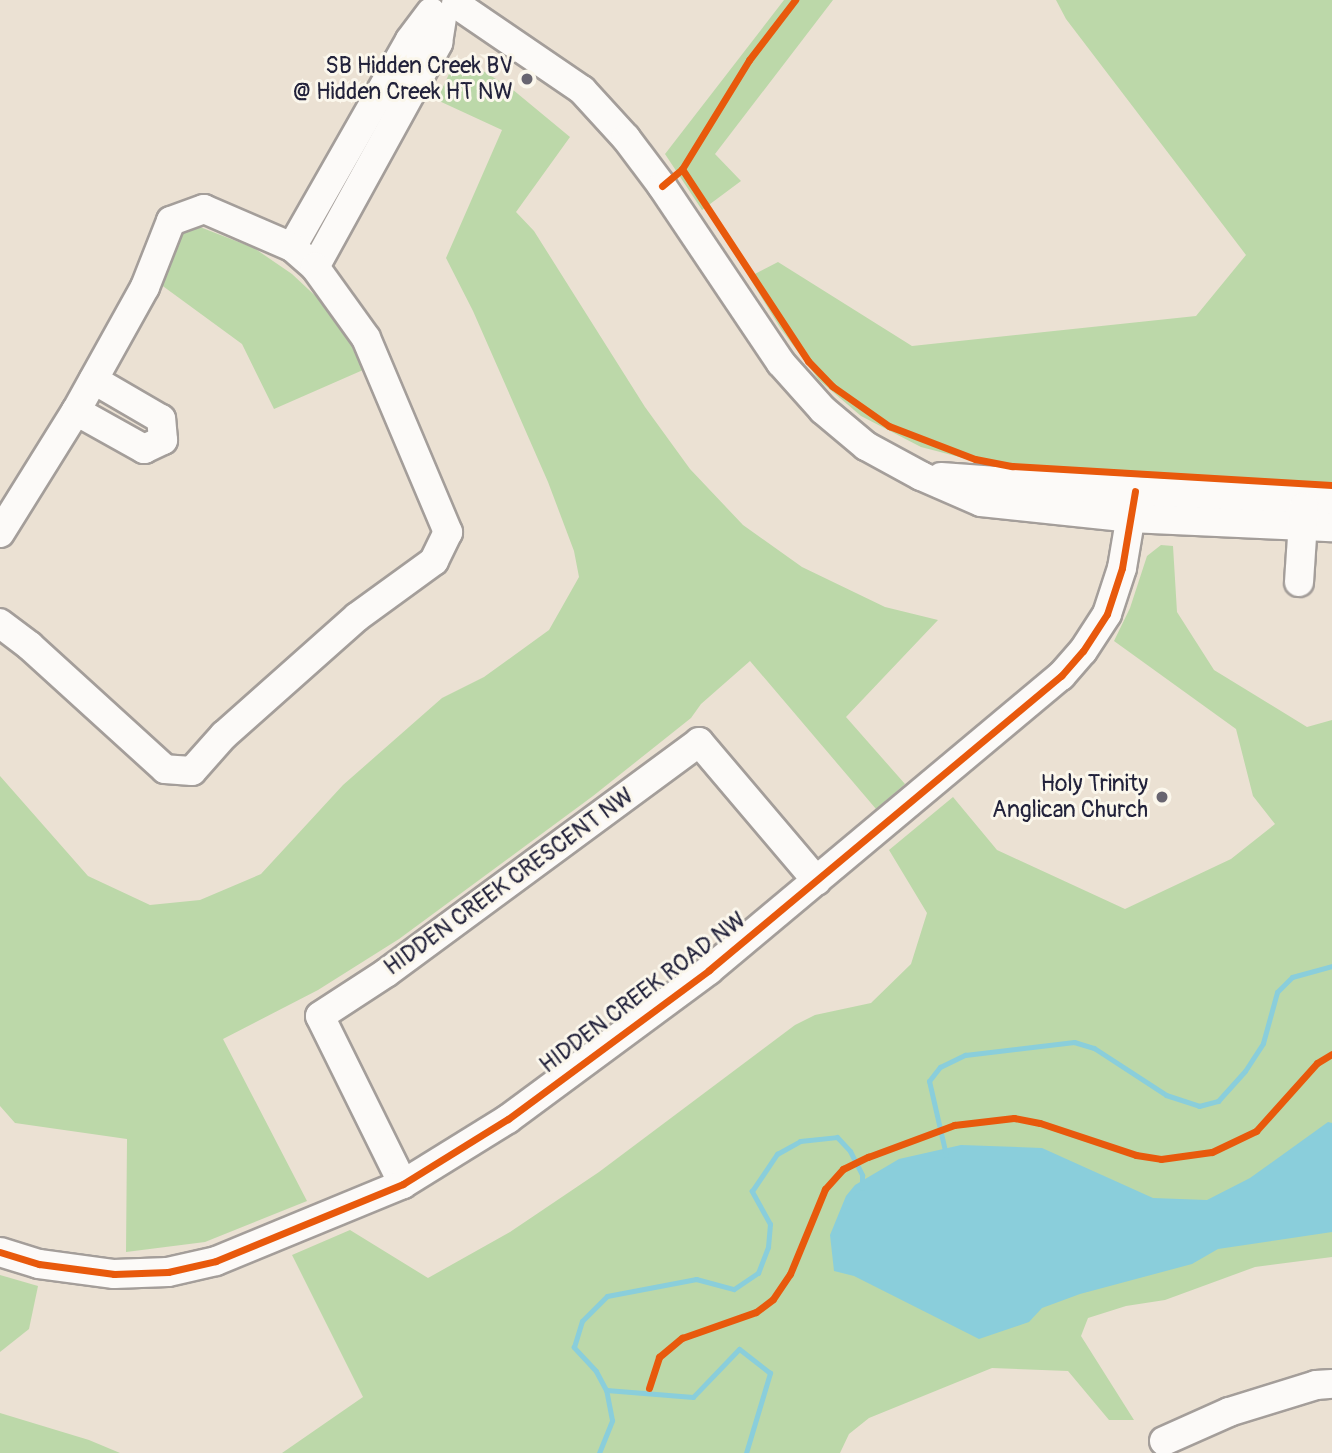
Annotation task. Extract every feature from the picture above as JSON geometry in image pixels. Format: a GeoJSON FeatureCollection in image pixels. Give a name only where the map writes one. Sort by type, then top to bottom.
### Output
{"type":"FeatureCollection","features":[{"type":"Feature","properties":{"kind":"street"},"geometry":{"type":"LineString","coordinates":[[438,7],[488,27],[531,53],[582,90],[626,138],[663,186],[781,363],[823,410],[866,446],[921,476],[1133,504],[1313,508],[1332,527]]}},
{"type":"Feature","properties":{"kind":"street"},"geometry":{"type":"LineString","coordinates":[[292,247],[410,40],[438,7]]}},
{"type":"Feature","properties":{"kind":"street"},"geometry":{"type":"LineString","coordinates":[[315,267],[438,43],[438,7]]}},
{"type":"Feature","properties":{"kind":"street"},"geometry":{"type":"LineString","coordinates":[[0,533],[76,411],[145,287],[171,221],[204,209],[292,247],[315,267],[366,338],[448,532],[435,561],[357,617],[224,735],[192,771],[165,769],[40,654],[0,623]]}},
{"type":"Feature","properties":{"kind":"street"},"geometry":{"type":"LineString","coordinates":[[76,411],[144,449],[163,440],[161,419],[94,380]]}},
{"type":"Feature","properties":{"kind":"street","name":"HIDDEN CREEK ROAD NW"},"geometry":{"type":"LineString","coordinates":[[0,1252],[39,1264],[114,1275],[168,1272],[216,1261],[402,1184],[508,1119],[709,970],[1061,676],[1083,651],[1107,614],[1122,568],[1133,504]]}},
{"type":"Feature","properties":{"kind":"street"},"geometry":{"type":"LineString","coordinates":[[1299,582],[1313,508]]}},
{"type":"Feature","properties":{"kind":"street","name":"HIDDEN CREEK CRESCENT NW"},"geometry":{"type":"LineString","coordinates":[[402,1184],[320,1016],[386,972],[699,742],[817,881]]}},
{"type":"Feature","properties":{"kind":"street"},"geometry":{"type":"LineString","coordinates":[[1164,1441],[1229,1412],[1315,1385],[1332,1384]]}},
{"type":"Feature","properties":{"kind":"green space"},"geometry":{"type":"Polygon","coordinates":[[[784,0],[833,0],[715,154],[741,181],[702,210],[665,154],[784,0]]]}},
{"type":"Feature","properties":{"kind":"green space"},"geometry":{"type":"Polygon","coordinates":[[[1056,0],[1332,0],[1332,484],[1013,471],[921,447],[861,416],[819,380],[781,329],[749,277],[778,262],[912,346],[1196,316],[1246,255],[1066,19],[1056,0]]]}},
{"type":"Feature","properties":{"kind":"green space"},"geometry":{"type":"Polygon","coordinates":[[[464,59],[512,89],[570,137],[516,212],[534,231],[645,407],[690,469],[743,525],[802,567],[885,607],[938,620],[846,717],[905,784],[876,809],[750,661],[701,704],[691,718],[593,796],[399,939],[318,990],[223,1039],[307,1201],[205,1242],[126,1252],[127,1139],[15,1123],[0,1106],[0,776],[88,876],[150,905],[200,900],[261,874],[343,785],[442,698],[484,677],[549,630],[579,577],[574,551],[548,482],[473,311],[446,258],[502,130],[437,100],[454,63],[464,59]]]}},
{"type":"Feature","properties":{"kind":"green space"},"geometry":{"type":"Polygon","coordinates":[[[200,227],[254,248],[292,274],[324,304],[347,337],[363,370],[274,409],[242,344],[160,284],[181,233],[200,227]]]}},
{"type":"Feature","properties":{"kind":"green space"},"geometry":{"type":"Polygon","coordinates":[[[1161,545],[1173,546],[1177,612],[1214,670],[1307,727],[1332,720],[1332,1257],[1255,1267],[1165,1300],[1126,1306],[1088,1318],[1081,1336],[1134,1420],[1109,1420],[1068,1371],[992,1368],[869,1418],[849,1434],[840,1453],[282,1453],[363,1397],[292,1255],[350,1230],[428,1278],[510,1232],[599,1172],[795,1025],[815,1015],[871,1003],[911,964],[927,913],[889,850],[953,797],[997,850],[1125,909],[1231,859],[1275,824],[1253,796],[1236,729],[1114,641],[1130,608],[1147,556],[1161,545]]]}},
{"type":"Feature","properties":{"kind":"green space"},"geometry":{"type":"Polygon","coordinates":[[[0,1275],[38,1286],[29,1329],[0,1352],[0,1275]]]}},
{"type":"Feature","properties":{"kind":"green space"},"geometry":{"type":"Polygon","coordinates":[[[0,1413],[89,1440],[120,1453],[0,1453],[0,1413]]]}},
{"type":"Feature","properties":{"kind":"water"},"geometry":{"type":"Polygon","coordinates":[[[1328,1122],[1332,1123],[1332,1232],[1218,1249],[1192,1264],[1080,1294],[1042,1308],[1029,1322],[979,1339],[854,1276],[834,1271],[830,1235],[846,1196],[855,1185],[899,1159],[961,1145],[1042,1148],[1153,1198],[1207,1200],[1250,1178],[1328,1122]]]}},
{"type":"Feature","properties":{"kind":"waterway"},"geometry":{"type":"LineString","coordinates":[[946,1155],[929,1081],[940,1067],[965,1055],[1074,1042],[1094,1048],[1166,1095],[1199,1106],[1218,1101],[1245,1071],[1263,1043],[1277,992],[1292,977],[1332,966]]}},
{"type":"Feature","properties":{"kind":"waterway"},"geometry":{"type":"LineString","coordinates":[[746,1453],[770,1373],[739,1349],[693,1397],[606,1390],[596,1371],[574,1347],[582,1321],[607,1296],[696,1279],[734,1289],[758,1273],[768,1247],[770,1224],[752,1191],[777,1154],[800,1141],[837,1137],[850,1151],[862,1175],[862,1188]]}},
{"type":"Feature","properties":{"kind":"waterway"},"geometry":{"type":"LineString","coordinates":[[599,1453],[612,1420],[606,1390]]}},
{"type":"Feature","properties":{"kind":"cycle path"},"geometry":{"type":"LineString","coordinates":[[662,186],[682,169],[749,60],[795,0]]}},
{"type":"Feature","properties":{"kind":"cycle path"},"geometry":{"type":"LineString","coordinates":[[682,169],[808,361],[832,386],[889,426],[975,459],[1012,466],[1332,485]]}},
{"type":"Feature","properties":{"kind":"cycle path"},"geometry":{"type":"LineString","coordinates":[[0,1252],[39,1264],[114,1274],[168,1272],[216,1261],[403,1184],[508,1119],[709,970],[1061,676],[1083,651],[1107,614],[1122,568],[1135,491]]}},
{"type":"Feature","properties":{"kind":"cycle path"},"geometry":{"type":"LineString","coordinates":[[649,1388],[659,1357],[682,1338],[756,1312],[773,1299],[790,1274],[825,1189],[843,1169],[954,1125],[1014,1118],[1040,1123],[1136,1155],[1161,1159],[1212,1152],[1256,1131],[1317,1063],[1332,1054]]}},
{"type":"Feature","properties":{"kind":"place","name":"SB Hidden Creek BV @ Hidden Creek HT NW"},"geometry":{"type":"Point","coordinates":[527,79]}},
{"type":"Feature","properties":{"kind":"place","name":"Holy Trinity Anglican Church"},"geometry":{"type":"Point","coordinates":[1162,797]}}]}
